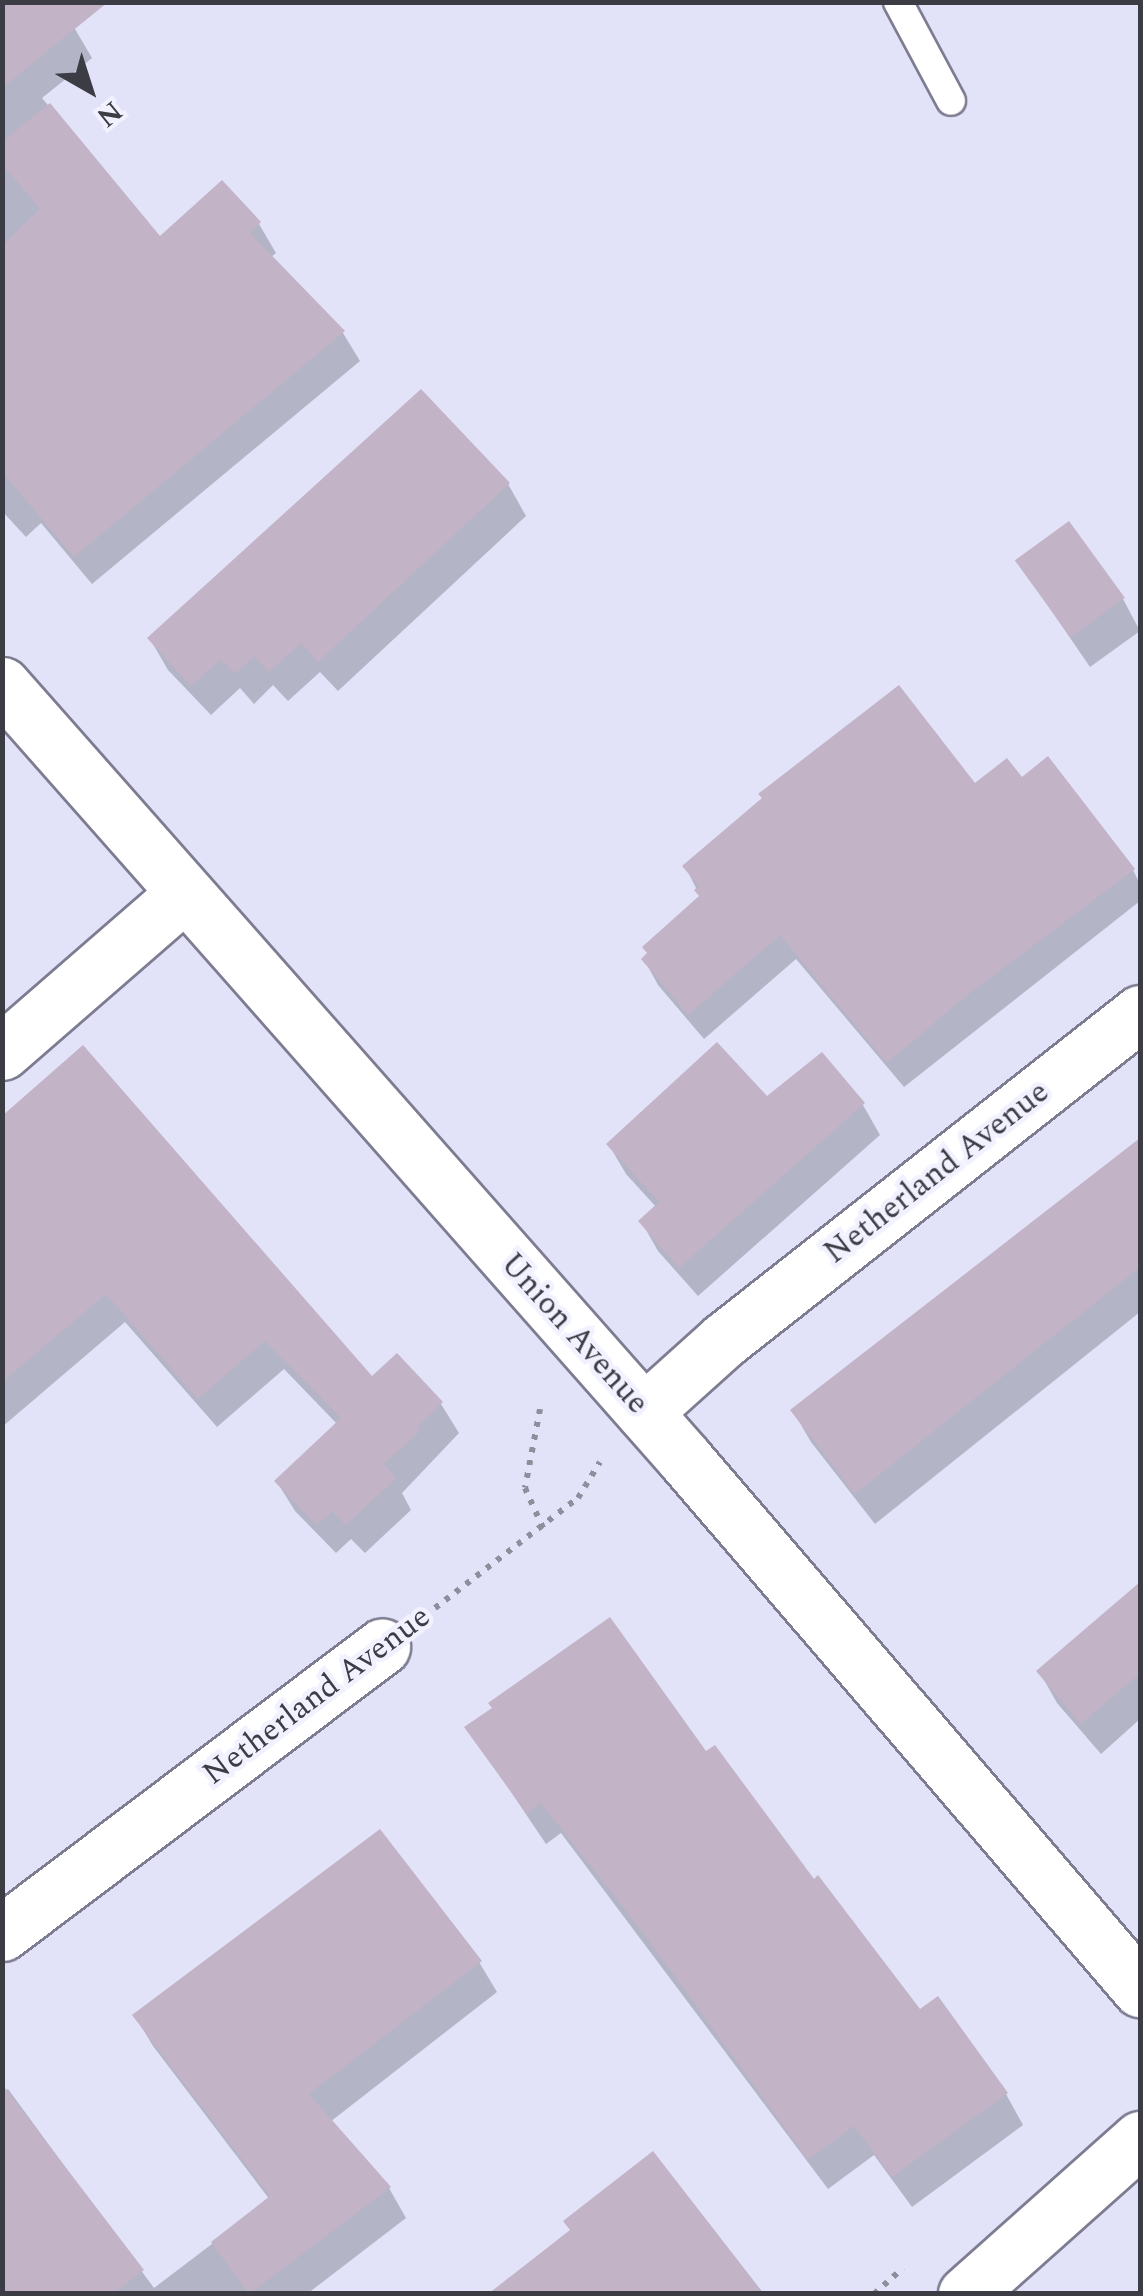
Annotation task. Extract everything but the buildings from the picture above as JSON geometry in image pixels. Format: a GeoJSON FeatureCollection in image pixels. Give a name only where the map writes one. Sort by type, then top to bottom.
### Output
{"type":"FeatureCollection","features":[{"type":"Feature","properties":{"kind":"street","name":"Union Avenue"},"geometry":{"type":"LineString","coordinates":[[2,684],[644,1412],[1140,1989]]}},
{"type":"Feature","properties":{"kind":"street"},"geometry":{"type":"LineString","coordinates":[[2,1052],[185,893]]}},
{"type":"Feature","properties":{"kind":"street","name":"Netherland Avenue"},"geometry":{"type":"LineString","coordinates":[[644,1412],[724,1340],[1140,1013]]}},
{"type":"Feature","properties":{"kind":"street","name":"Netherland Avenue"},"geometry":{"type":"LineString","coordinates":[[2,1933],[382,1648]]}},
{"type":"Feature","properties":{"kind":"street"},"geometry":{"type":"LineString","coordinates":[[966,2294],[1140,2139]]}},
{"type":"Feature","properties":{"kind":"lane"},"geometry":{"type":"LineString","coordinates":[[898,2],[951,100]]}},
{"type":"Feature","properties":{"kind":"path"},"geometry":{"type":"LineString","coordinates":[[540,1409],[525,1488],[543,1528]]}},
{"type":"Feature","properties":{"kind":"path","name":"Netherland Avenue"},"geometry":{"type":"LineString","coordinates":[[382,1648],[578,1498],[604,1457]]}}]}
